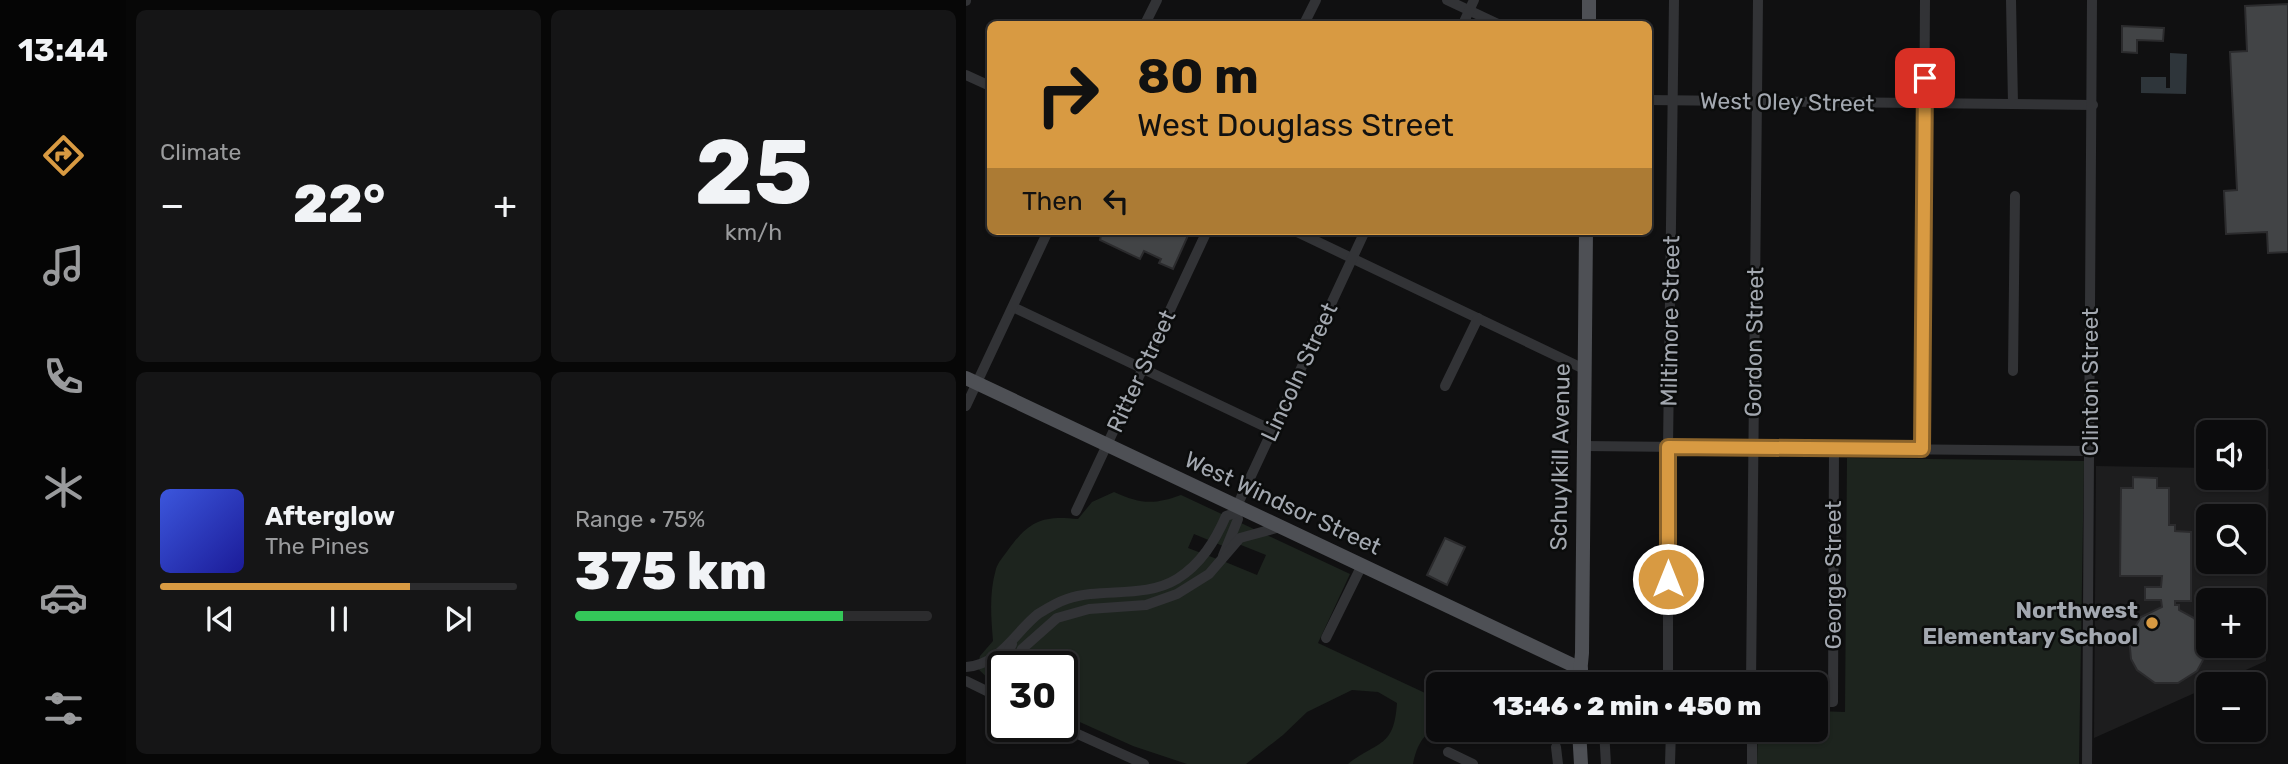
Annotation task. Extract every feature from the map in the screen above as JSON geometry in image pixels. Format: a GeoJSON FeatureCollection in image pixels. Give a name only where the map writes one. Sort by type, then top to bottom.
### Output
{"type":"FeatureCollection","features":[{"type":"Feature","properties":{"kind":"main road"},"geometry":{"type":"LineString","coordinates":[[1589,0],[1589,21]]}},
{"type":"Feature","properties":{"kind":"main road","name":"Schuylkill Avenue"},"geometry":{"type":"LineString","coordinates":[[1580,672],[1586,235]]}},
{"type":"Feature","properties":{"kind":"main road","name":"West Windsor Street"},"geometry":{"type":"LineString","coordinates":[[971,381],[1107,444],[1236,510],[1280,527],[1581,668]]}},
{"type":"Feature","properties":{"kind":"main road"},"geometry":{"type":"LineString","coordinates":[[1579,742],[1581,764]]}},
{"type":"Feature","properties":{"kind":"street"},"geometry":{"type":"LineString","coordinates":[[1146,21],[1157,0]]}},
{"type":"Feature","properties":{"kind":"street"},"geometry":{"type":"LineString","coordinates":[[1306,21],[1316,0]]}},
{"type":"Feature","properties":{"kind":"street"},"geometry":{"type":"LineString","coordinates":[[1447,0],[1472,5],[1494,21]]}},
{"type":"Feature","properties":{"kind":"street","name":"Miltimore Street"},"geometry":{"type":"LineString","coordinates":[[1668,672],[1674,0]]}},
{"type":"Feature","properties":{"kind":"street","name":"Gordon Street"},"geometry":{"type":"LineString","coordinates":[[1751,672],[1758,0]]}},
{"type":"Feature","properties":{"kind":"street"},"geometry":{"type":"LineString","coordinates":[[1922,449],[1925,0]]}},
{"type":"Feature","properties":{"kind":"street"},"geometry":{"type":"LineString","coordinates":[[2011,0],[2013,104]]}},
{"type":"Feature","properties":{"kind":"street","name":"Clinton Street"},"geometry":{"type":"LineString","coordinates":[[2087,764],[2092,0]]}},
{"type":"Feature","properties":{"kind":"street"},"geometry":{"type":"LineString","coordinates":[[1464,21],[1472,5]]}},
{"type":"Feature","properties":{"kind":"street"},"geometry":{"type":"LineString","coordinates":[[966,75],[987,85]]}},
{"type":"Feature","properties":{"kind":"street","name":"West Oley Street"},"geometry":{"type":"LineString","coordinates":[[1652,100],[2092,105]]}},
{"type":"Feature","properties":{"kind":"street"},"geometry":{"type":"LineString","coordinates":[[2013,371],[2015,196]]}},
{"type":"Feature","properties":{"kind":"street"},"geometry":{"type":"LineString","coordinates":[[966,406],[971,381],[1013,307],[1046,235]]}},
{"type":"Feature","properties":{"kind":"street","name":"Ritter Street"},"geometry":{"type":"LineString","coordinates":[[1076,511],[1205,235]]}},
{"type":"Feature","properties":{"kind":"street"},"geometry":{"type":"LineString","coordinates":[[1304,235],[1584,369]]}},
{"type":"Feature","properties":{"kind":"street","name":"Lincoln Street"},"geometry":{"type":"LineString","coordinates":[[966,667],[990,659],[1013,642],[1038,615],[1067,599],[1162,587],[1198,563],[1226,516],[1236,510],[1363,235]]}},
{"type":"Feature","properties":{"kind":"street"},"geometry":{"type":"LineString","coordinates":[[1013,307],[1272,430]]}},
{"type":"Feature","properties":{"kind":"street"},"geometry":{"type":"LineString","coordinates":[[1445,386],[1478,318]]}},
{"type":"Feature","properties":{"kind":"street"},"geometry":{"type":"LineString","coordinates":[[1583,446],[2090,451]]}},
{"type":"Feature","properties":{"kind":"street","name":"George Street"},"geometry":{"type":"LineString","coordinates":[[1828,702],[1833,702],[1833,448]]}},
{"type":"Feature","properties":{"kind":"street","name":"Lincoln Street"},"geometry":{"type":"LineString","coordinates":[[1223,556],[1238,519],[1236,510]]}},
{"type":"Feature","properties":{"kind":"street","name":"Lincoln Street"},"geometry":{"type":"LineString","coordinates":[[1022,651],[1057,618],[1089,609],[1146,605],[1177,594],[1209,574],[1240,538],[1280,527]]}},
{"type":"Feature","properties":{"kind":"street"},"geometry":{"type":"LineString","coordinates":[[1326,638],[1362,565]]}},
{"type":"Feature","properties":{"kind":"street","name":"Lincoln Street"},"geometry":{"type":"LineString","coordinates":[[1009,651],[1013,642]]}},
{"type":"Feature","properties":{"kind":"street"},"geometry":{"type":"LineString","coordinates":[[966,681],[987,689]]}},
{"type":"Feature","properties":{"kind":"street"},"geometry":{"type":"LineString","coordinates":[[1078,736],[1117,759],[1144,764]]}},
{"type":"Feature","properties":{"kind":"street"},"geometry":{"type":"LineString","coordinates":[[1605,742],[1606,764]]}},
{"type":"Feature","properties":{"kind":"street"},"geometry":{"type":"LineString","coordinates":[[1670,764],[1671,742]]}},
{"type":"Feature","properties":{"kind":"street"},"geometry":{"type":"LineString","coordinates":[[1752,742],[1752,764]]}},
{"type":"Feature","properties":{"kind":"street"},"geometry":{"type":"LineString","coordinates":[[1556,747],[1558,764]]}},
{"type":"Feature","properties":{"kind":"street"},"geometry":{"type":"LineString","coordinates":[[1448,752],[1473,764]]}},
{"type":"Feature","properties":{"kind":"shaded area"},"geometry":{"type":"Polygon","coordinates":[[[2170,53],[2187,54],[2186,94],[2141,93],[2141,77],[2166,77],[2166,88],[2170,88],[2170,53]]]}},
{"type":"Feature","properties":{"kind":"shaded area"},"geometry":{"type":"Polygon","coordinates":[[[1847,458],[2084,461],[2079,764],[1757,764],[1758,742],[1828,742],[1828,711],[1845,712],[1847,458]]]}},
{"type":"Feature","properties":{"kind":"shaded area","name":"Northwest Elementary School"},"geometry":{"type":"Polygon","coordinates":[[[2096,466],[2196,468],[2196,490],[2266,490],[2266,469],[2269,469],[2266,661],[2241,672],[2196,672],[2196,692],[2094,738],[2096,466]]]}},
{"type":"Feature","properties":{"kind":"shaded area"},"geometry":{"type":"Polygon","coordinates":[[[1114,492],[1147,502],[1181,495],[1350,574],[1318,643],[1426,693],[1426,736],[1421,742],[1413,764],[1348,764],[1383,741],[1392,728],[1397,703],[1378,692],[1352,690],[1307,712],[1246,764],[1187,764],[1133,746],[1078,721],[1078,651],[987,651],[987,677],[977,668],[980,656],[993,641],[991,596],[998,564],[1023,532],[1037,522],[1055,518],[1078,519],[1092,502],[1114,492]],[[1194,534],[1188,548],[1217,559],[1223,546],[1194,534]],[[1231,541],[1223,561],[1257,575],[1266,555],[1231,541]]]}},
{"type":"Feature","properties":{"kind":"building"},"geometry":{"type":"Polygon","coordinates":[[[2288,4],[2288,252],[2268,253],[2267,232],[2226,234],[2224,191],[2237,190],[2230,52],[2247,51],[2245,6],[2288,4]]]}},
{"type":"Feature","properties":{"kind":"building"},"geometry":{"type":"Polygon","coordinates":[[[2122,26],[2164,28],[2163,41],[2137,40],[2137,53],[2122,52],[2122,26]]]}},
{"type":"Feature","properties":{"kind":"building"},"geometry":{"type":"Polygon","coordinates":[[[1101,235],[1188,235],[1173,269],[1159,263],[1161,259],[1144,251],[1140,259],[1100,240],[1101,235]]]}},
{"type":"Feature","properties":{"kind":"building"},"geometry":{"type":"Polygon","coordinates":[[[2133,477],[2157,478],[2157,488],[2169,488],[2169,525],[2175,525],[2175,531],[2191,532],[2191,601],[2175,601],[2175,605],[2179,605],[2179,610],[2196,621],[2196,658],[2203,658],[2197,671],[2178,683],[2155,683],[2137,670],[2131,659],[2129,637],[2141,617],[2162,607],[2161,600],[2145,600],[2145,587],[2161,587],[2162,576],[2120,576],[2121,488],[2133,488],[2133,477]]]}},
{"type":"Feature","properties":{"kind":"building"},"geometry":{"type":"Polygon","coordinates":[[[1445,538],[1465,547],[1447,585],[1427,575],[1445,538]]]}},
{"type":"Feature","properties":{"kind":"place","name":"Northwest Elementary School"},"geometry":{"type":"Point","coordinates":[2152,623]}},
{"type":"Feature","properties":{"kind":"route"},"geometry":{"type":"LineString","coordinates":[[1668,579],[1668,447],[1922,449],[1925,78]]}}]}
